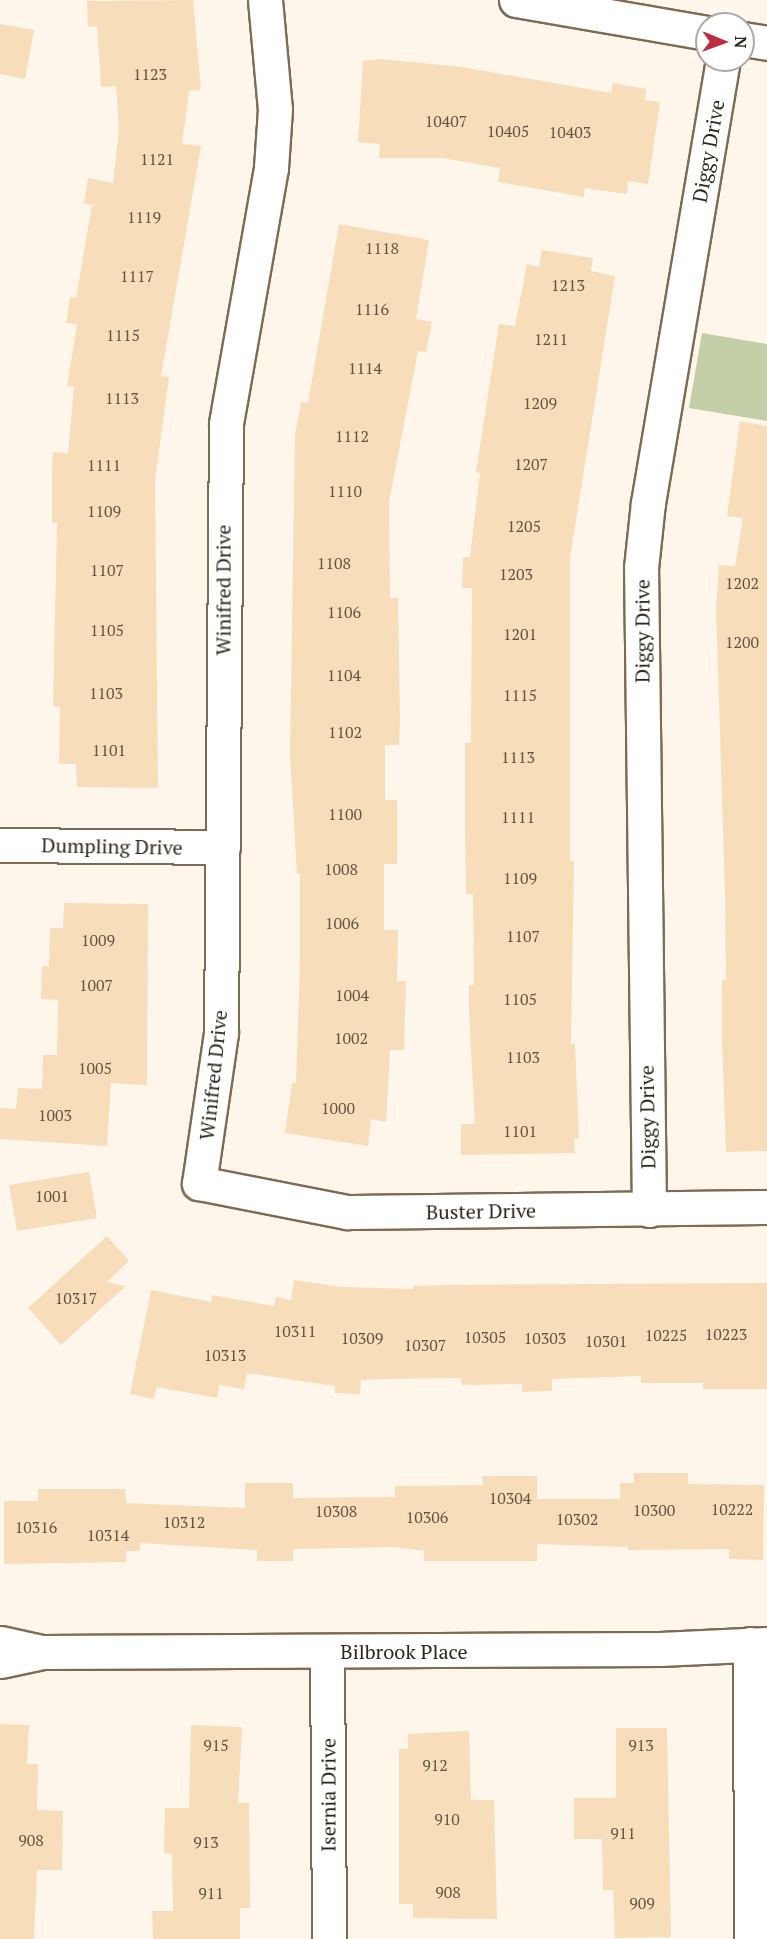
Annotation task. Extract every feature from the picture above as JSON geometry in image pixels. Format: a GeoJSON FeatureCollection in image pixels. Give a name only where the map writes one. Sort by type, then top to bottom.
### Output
{"type":"FeatureCollection","features":[{"type":"Feature","properties":{"kind":"street","name":"Winifred Drive"},"geometry":{"type":"LineString","coordinates":[[199,1183],[221,1033],[223,471],[226,424],[271,168],[275,109],[266,0]]}},
{"type":"Feature","properties":{"kind":"street"},"geometry":{"type":"LineString","coordinates":[[516,0],[695,31]]}},
{"type":"Feature","properties":{"kind":"street","name":"Diggy Drive"},"geometry":{"type":"LineString","coordinates":[[649,1210],[641,568],[648,503],[721,72]]}},
{"type":"Feature","properties":{"kind":"street","name":"Dumpling Drive"},"geometry":{"type":"LineString","coordinates":[[0,844],[223,847]]}},
{"type":"Feature","properties":{"kind":"street","name":"Buster Drive"},"geometry":{"type":"LineString","coordinates":[[199,1183],[347,1212],[767,1207]]}},
{"type":"Feature","properties":{"kind":"street","name":"Bilbrook Place"},"geometry":{"type":"LineString","coordinates":[[0,1643],[42,1652]]}},
{"type":"Feature","properties":{"kind":"street"},"geometry":{"type":"LineString","coordinates":[[757,1920],[758,1644]]}},
{"type":"Feature","properties":{"kind":"street","name":"Bilbrook Place"},"geometry":{"type":"LineString","coordinates":[[0,1661],[42,1652],[660,1649],[758,1644]]}},
{"type":"Feature","properties":{"kind":"street","name":"Isernia Drive"},"geometry":{"type":"LineString","coordinates":[[327,1651],[329,1939]]}},
{"type":"Feature","properties":{"kind":"green space"},"geometry":{"type":"Polygon","coordinates":[[[702,333],[767,344],[767,421],[689,408],[702,333]]]}},
{"type":"Feature","properties":{"kind":"building"},"geometry":{"type":"Polygon","coordinates":[[[193,0],[201,90],[189,91],[182,144],[201,146],[161,376],[169,377],[155,480],[158,788],[77,787],[76,764],[59,764],[60,707],[53,706],[57,523],[52,523],[53,452],[68,453],[74,387],[67,386],[77,324],[66,323],[70,297],[76,298],[92,205],[84,203],[88,178],[113,183],[119,129],[116,86],[101,87],[97,26],[88,27],[87,1],[193,0]]]}},
{"type":"Feature","properties":{"kind":"building"},"geometry":{"type":"Polygon","coordinates":[[[0,24],[34,30],[25,79],[0,74],[0,24]]]}},
{"type":"Feature","properties":{"kind":"building"},"geometry":{"type":"Polygon","coordinates":[[[380,59],[462,67],[611,93],[613,83],[646,89],[645,100],[660,102],[648,184],[628,181],[627,194],[585,188],[584,197],[498,182],[500,168],[442,158],[379,158],[380,144],[358,142],[363,61],[380,59]]]}},
{"type":"Feature","properties":{"kind":"building"},"geometry":{"type":"Polygon","coordinates":[[[339,224],[429,240],[416,319],[432,322],[426,352],[418,351],[389,502],[390,598],[398,598],[400,718],[399,745],[385,745],[385,800],[397,800],[397,864],[384,864],[384,930],[398,930],[397,981],[406,981],[404,1050],[390,1050],[386,1122],[371,1119],[368,1146],[285,1133],[292,1083],[296,1083],[300,962],[300,874],[297,874],[290,755],[295,435],[301,402],[308,403],[339,224]]]}},
{"type":"Feature","properties":{"kind":"building"},"geometry":{"type":"Polygon","coordinates":[[[542,250],[593,258],[591,271],[615,276],[570,558],[570,861],[574,861],[571,1044],[575,1044],[579,1139],[574,1139],[575,1153],[461,1155],[461,1124],[475,1124],[469,1012],[469,985],[474,985],[473,894],[466,894],[465,828],[465,743],[471,743],[472,588],[462,588],[463,557],[470,557],[480,473],[476,472],[499,324],[515,326],[527,264],[539,267],[542,250]]]}},
{"type":"Feature","properties":{"kind":"building"},"geometry":{"type":"Polygon","coordinates":[[[740,421],[767,426],[767,1151],[726,1152],[722,1041],[722,980],[726,980],[725,894],[716,608],[719,565],[735,566],[743,518],[727,516],[740,421]]]}},
{"type":"Feature","properties":{"kind":"building"},"geometry":{"type":"Polygon","coordinates":[[[64,903],[148,904],[147,1085],[111,1083],[107,1146],[0,1139],[0,1108],[16,1109],[18,1088],[42,1089],[43,1055],[57,1055],[58,1000],[41,999],[42,966],[49,967],[50,928],[63,928],[64,903]]]}},
{"type":"Feature","properties":{"kind":"building"},"geometry":{"type":"Polygon","coordinates":[[[89,1172],[97,1218],[17,1231],[9,1185],[89,1172]]]}},
{"type":"Feature","properties":{"kind":"building"},"geometry":{"type":"Polygon","coordinates":[[[107,1236],[129,1261],[107,1282],[126,1286],[61,1345],[28,1308],[107,1236]]]}},
{"type":"Feature","properties":{"kind":"building"},"geometry":{"type":"Polygon","coordinates":[[[294,1280],[342,1287],[413,1289],[413,1286],[448,1285],[767,1283],[767,1389],[703,1389],[703,1383],[641,1383],[641,1376],[552,1379],[552,1391],[522,1392],[522,1384],[462,1385],[461,1378],[361,1380],[360,1394],[335,1393],[335,1386],[247,1373],[244,1389],[219,1385],[217,1398],[157,1387],[154,1399],[130,1394],[151,1290],[211,1302],[212,1295],[274,1306],[276,1297],[291,1300],[294,1280]]]}},
{"type":"Feature","properties":{"kind":"building"},"geometry":{"type":"Polygon","coordinates":[[[634,1473],[688,1473],[688,1484],[764,1485],[763,1560],[729,1559],[729,1549],[628,1550],[628,1547],[537,1544],[537,1561],[424,1561],[424,1551],[395,1547],[293,1549],[293,1561],[257,1561],[257,1550],[140,1543],[140,1551],[126,1551],[126,1562],[4,1564],[4,1501],[38,1501],[38,1489],[125,1489],[126,1503],[245,1508],[245,1483],[293,1483],[293,1498],[395,1497],[395,1486],[483,1485],[482,1476],[537,1476],[537,1499],[620,1499],[620,1483],[634,1483],[634,1473]]]}},
{"type":"Feature","properties":{"kind":"building"},"geometry":{"type":"Polygon","coordinates":[[[0,1724],[29,1725],[27,1764],[38,1764],[37,1810],[63,1811],[62,1870],[37,1870],[34,1939],[0,1939],[0,1724]]]}},
{"type":"Feature","properties":{"kind":"building"},"geometry":{"type":"Polygon","coordinates":[[[191,1725],[241,1727],[242,1730],[238,1803],[249,1803],[250,1908],[240,1908],[240,1939],[153,1939],[152,1911],[173,1911],[172,1854],[164,1853],[165,1808],[189,1808],[191,1725]]]}},
{"type":"Feature","properties":{"kind":"building"},"geometry":{"type":"Polygon","coordinates":[[[616,1728],[667,1728],[671,1937],[615,1938],[613,1890],[603,1890],[602,1839],[574,1839],[574,1798],[616,1798],[616,1728]]]}},
{"type":"Feature","properties":{"kind":"building"},"geometry":{"type":"Polygon","coordinates":[[[469,1731],[471,1800],[494,1800],[497,1919],[413,1918],[413,1904],[399,1904],[399,1749],[408,1749],[408,1734],[469,1731]]]}}]}
